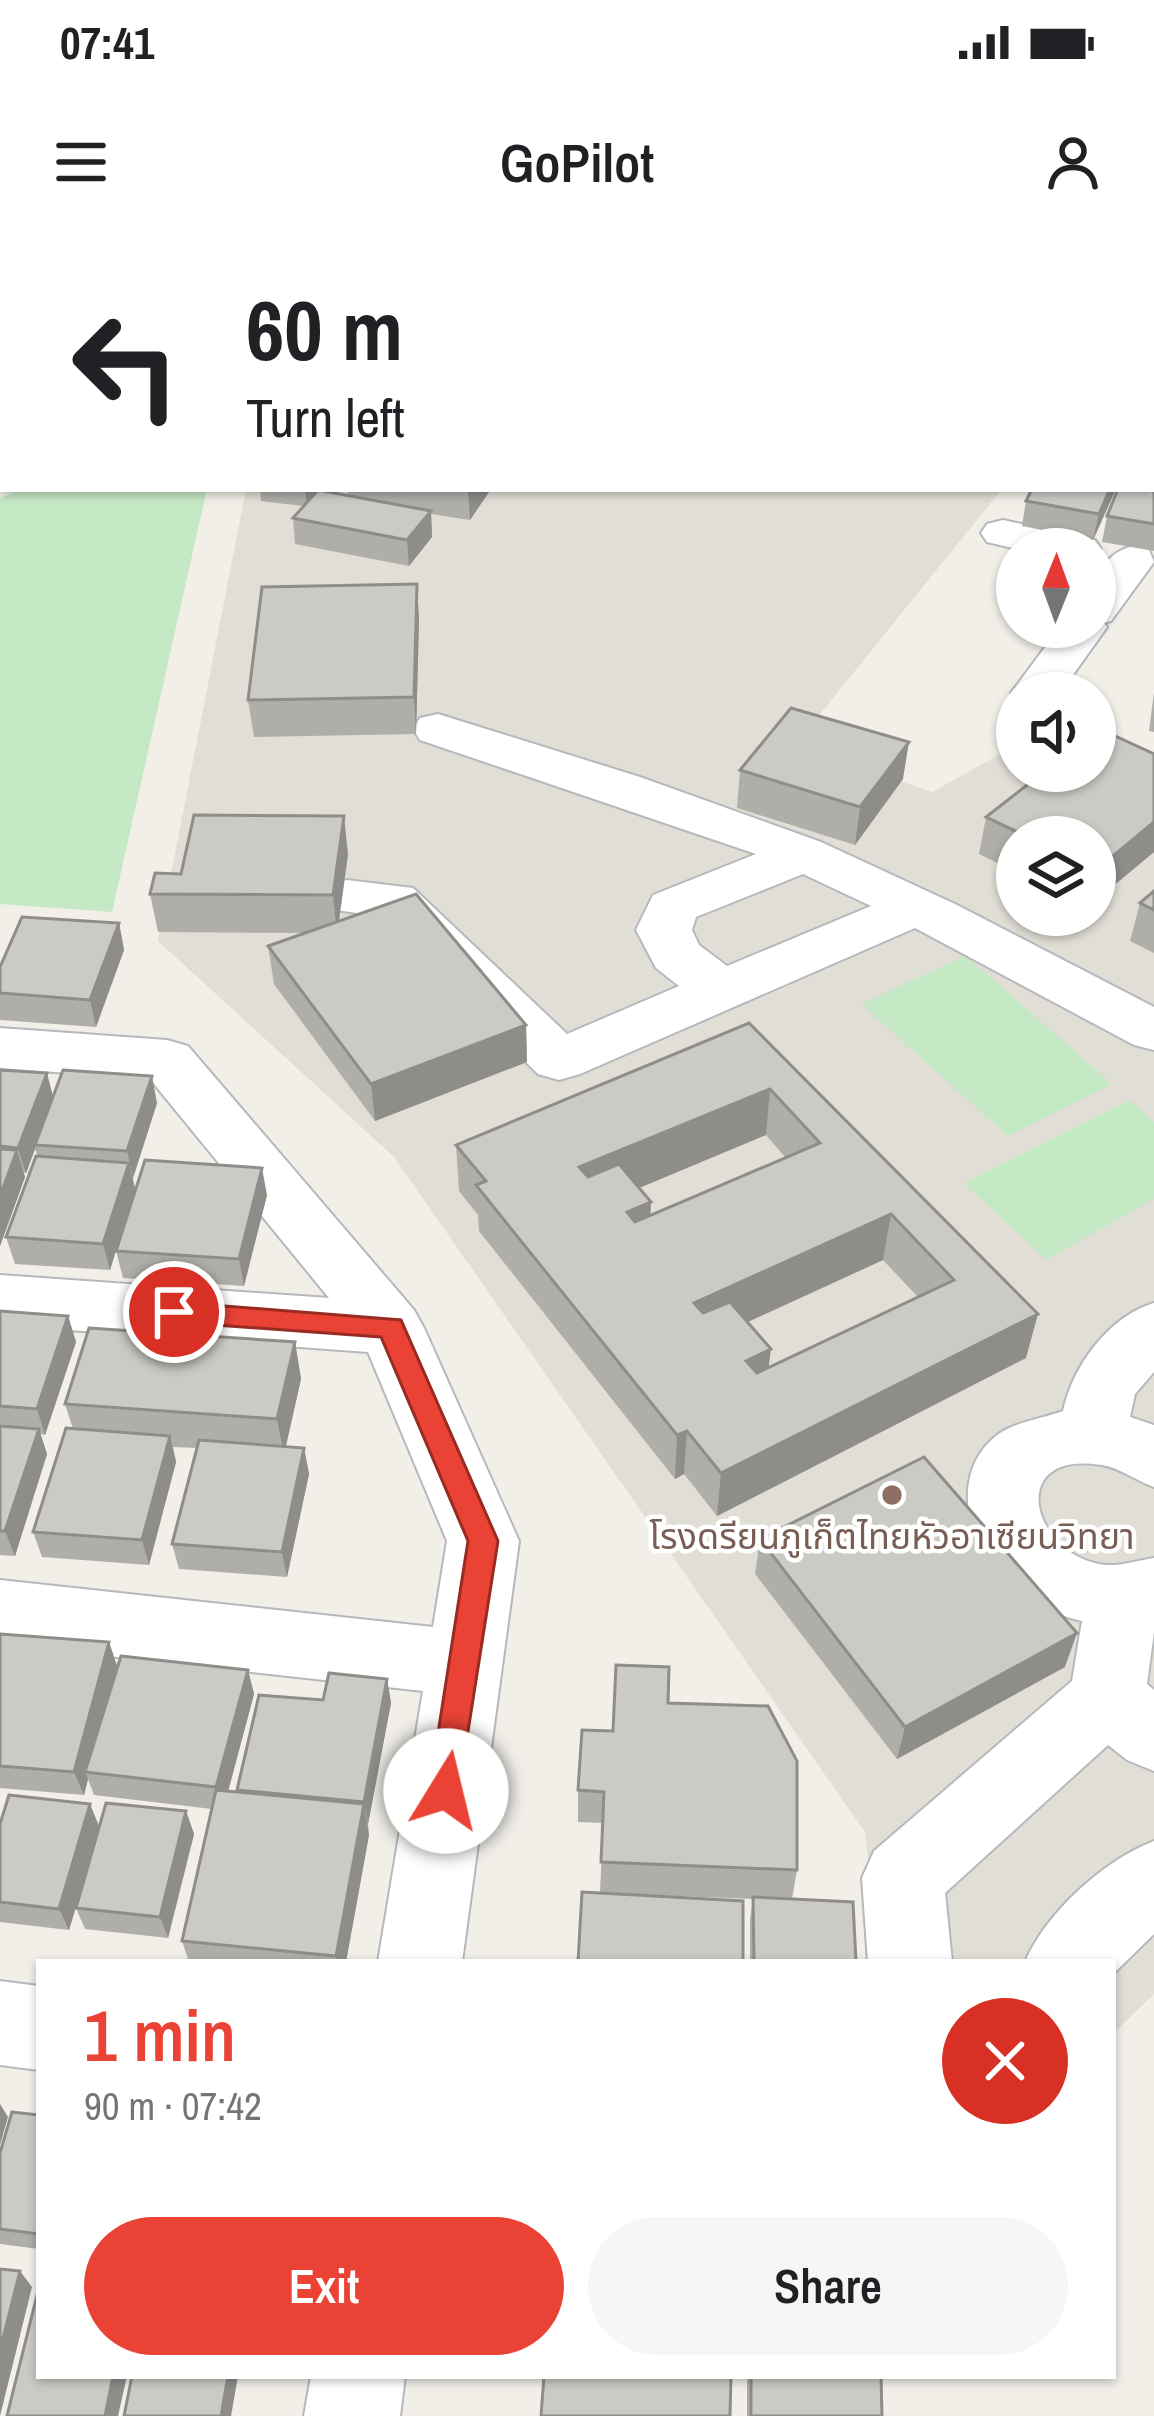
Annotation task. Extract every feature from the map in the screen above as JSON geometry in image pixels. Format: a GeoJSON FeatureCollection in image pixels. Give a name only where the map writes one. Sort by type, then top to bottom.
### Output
{"type":"FeatureCollection","features":[{"type":"Feature","properties":{"kind":"street"},"geometry":{"type":"LineString","coordinates":[[438,729],[634,791],[803,855],[916,907],[1154,1031]]}},
{"type":"Feature","properties":{"kind":"street"},"geometry":{"type":"LineString","coordinates":[[721,991],[676,955],[664,929],[672,907],[803,855]]}},
{"type":"Feature","properties":{"kind":"street"},"geometry":{"type":"LineString","coordinates":[[347,897],[394,900],[559,1060],[916,907]]}},
{"type":"Feature","properties":{"kind":"street"},"geometry":{"type":"LineString","coordinates":[[0,1048],[167,1060],[391,1328],[483,1541],[420,1959]]}},
{"type":"Feature","properties":{"kind":"street"},"geometry":{"type":"LineString","coordinates":[[0,1300],[391,1328]]}},
{"type":"Feature","properties":{"kind":"street"},"geometry":{"type":"LineString","coordinates":[[910,1959],[903,1878],[1131,1717],[1143,1604],[1059,1585],[1031,1567],[1012,1545],[1001,1520],[1004,1484],[1024,1454],[1050,1440],[1123,1448],[1103,1384],[1154,1328]]}},
{"type":"Feature","properties":{"kind":"street"},"geometry":{"type":"LineString","coordinates":[[0,1612],[465,1663]]}},
{"type":"Feature","properties":{"kind":"street"},"geometry":{"type":"LineString","coordinates":[[1070,1959],[1154,1879]]}},
{"type":"Feature","properties":{"kind":"street"},"geometry":{"type":"LineString","coordinates":[[0,2023],[36,2028]]}},
{"type":"Feature","properties":{"kind":"street"},"geometry":{"type":"LineString","coordinates":[[352,2416],[358,2379]]}},
{"type":"Feature","properties":{"kind":"shaded area","name":"โรงดรียนภูเก็ตไทยหัวอาเซียนวิทยา"},"geometry":{"type":"Polygon","coordinates":[[[245,492],[1000,492],[795,745],[932,792],[996,757],[996,792],[1116,789],[1154,807],[1154,1994],[1116,2031],[1116,1959],[879,1959],[865,1832],[394,1157],[158,941],[245,492]]]}},
{"type":"Feature","properties":{"kind":"green space"},"geometry":{"type":"Polygon","coordinates":[[[16,492],[206,492],[112,912],[0,904],[0,498],[16,492]]]}},
{"type":"Feature","properties":{"kind":"green space"},"geometry":{"type":"Polygon","coordinates":[[[965,956],[1112,1084],[1008,1136],[861,1004],[965,956]]]}},
{"type":"Feature","properties":{"kind":"green space"},"geometry":{"type":"Polygon","coordinates":[[[1130,1100],[1154,1122],[1154,1199],[1046,1260],[964,1183],[1130,1100]]]}},
{"type":"Feature","properties":{"kind":"building"},"geometry":{"type":"Polygon","coordinates":[[[316,492],[431,511],[407,540],[293,518],[316,492]]]}},
{"type":"Feature","properties":{"kind":"building"},"geometry":{"type":"Polygon","coordinates":[[[1030,492],[1109,492],[1099,514],[1026,501],[1030,492]]]}},
{"type":"Feature","properties":{"kind":"building"},"geometry":{"type":"Polygon","coordinates":[[[1117,492],[1154,492],[1154,524],[1107,516],[1117,492]]]}},
{"type":"Feature","properties":{"kind":"building"},"geometry":{"type":"Polygon","coordinates":[[[417,584],[414,697],[248,700],[262,587],[417,584]]]}},
{"type":"Feature","properties":{"kind":"building"},"geometry":{"type":"Polygon","coordinates":[[[791,708],[909,742],[860,807],[740,770],[791,708]]]}},
{"type":"Feature","properties":{"kind":"building"},"geometry":{"type":"Polygon","coordinates":[[[1116,736],[1154,754],[1154,822],[1116,853],[1116,816],[996,816],[996,822],[986,817],[1018,792],[1116,792],[1116,736]]]}},
{"type":"Feature","properties":{"kind":"building"},"geometry":{"type":"Polygon","coordinates":[[[194,815],[344,816],[333,895],[150,894],[155,873],[181,874],[194,815]]]}},
{"type":"Feature","properties":{"kind":"building"},"geometry":{"type":"Polygon","coordinates":[[[1154,891],[1154,910],[1140,903],[1154,891]]]}},
{"type":"Feature","properties":{"kind":"building"},"geometry":{"type":"Polygon","coordinates":[[[416,894],[526,1025],[371,1084],[268,946],[416,894]]]}},
{"type":"Feature","properties":{"kind":"building"},"geometry":{"type":"Polygon","coordinates":[[[22,917],[119,923],[90,1000],[0,993],[0,967],[22,917]]]}},
{"type":"Feature","properties":{"kind":"building"},"geometry":{"type":"Polygon","coordinates":[[[749,1023],[1038,1314],[721,1473],[687,1431],[677,1435],[476,1185],[486,1181],[456,1145],[749,1023]],[[770,1089],[579,1167],[588,1177],[619,1164],[651,1202],[627,1212],[635,1222],[820,1143],[770,1089]],[[891,1214],[694,1303],[703,1313],[730,1302],[771,1349],[746,1361],[757,1373],[954,1280],[891,1214]]]}},
{"type":"Feature","properties":{"kind":"building"},"geometry":{"type":"Polygon","coordinates":[[[0,1070],[47,1073],[18,1148],[0,1146],[0,1070]]]}},
{"type":"Feature","properties":{"kind":"building"},"geometry":{"type":"Polygon","coordinates":[[[63,1070],[152,1076],[127,1151],[35,1145],[63,1070]]]}},
{"type":"Feature","properties":{"kind":"building"},"geometry":{"type":"Polygon","coordinates":[[[0,1149],[17,1150],[0,1196],[0,1149]]]}},
{"type":"Feature","properties":{"kind":"building"},"geometry":{"type":"Polygon","coordinates":[[[36,1156],[129,1163],[103,1244],[6,1237],[36,1156]]]}},
{"type":"Feature","properties":{"kind":"building"},"geometry":{"type":"Polygon","coordinates":[[[145,1160],[262,1168],[239,1259],[116,1251],[145,1160]]]}},
{"type":"Feature","properties":{"kind":"building"},"geometry":{"type":"Polygon","coordinates":[[[0,1311],[68,1316],[37,1409],[0,1406],[0,1311]]]}},
{"type":"Feature","properties":{"kind":"building"},"geometry":{"type":"Polygon","coordinates":[[[89,1328],[295,1342],[277,1419],[65,1404],[89,1328]]]}},
{"type":"Feature","properties":{"kind":"building"},"geometry":{"type":"Polygon","coordinates":[[[0,1426],[39,1429],[5,1531],[0,1531],[0,1426]]]}},
{"type":"Feature","properties":{"kind":"building"},"geometry":{"type":"Polygon","coordinates":[[[66,1428],[170,1436],[142,1540],[33,1532],[66,1428]]]}},
{"type":"Feature","properties":{"kind":"building"},"geometry":{"type":"Polygon","coordinates":[[[199,1440],[304,1448],[282,1552],[172,1544],[199,1440]]]}},
{"type":"Feature","properties":{"kind":"building"},"geometry":{"type":"Polygon","coordinates":[[[924,1457],[1077,1633],[905,1727],[760,1539],[924,1457]]]}},
{"type":"Feature","properties":{"kind":"building"},"geometry":{"type":"Polygon","coordinates":[[[0,1634],[109,1642],[74,1772],[0,1766],[0,1634]]]}},
{"type":"Feature","properties":{"kind":"building"},"geometry":{"type":"Polygon","coordinates":[[[121,1656],[248,1670],[216,1787],[85,1772],[121,1656]]]}},
{"type":"Feature","properties":{"kind":"building"},"geometry":{"type":"Polygon","coordinates":[[[616,1665],[669,1667],[668,1703],[768,1706],[797,1761],[797,1870],[601,1862],[604,1792],[578,1790],[582,1730],[613,1731],[616,1665]]]}},
{"type":"Feature","properties":{"kind":"building"},"geometry":{"type":"Polygon","coordinates":[[[329,1673],[387,1679],[364,1802],[237,1790],[259,1695],[323,1700],[329,1673]]]}},
{"type":"Feature","properties":{"kind":"building"},"geometry":{"type":"Polygon","coordinates":[[[216,1790],[364,1804],[336,1956],[182,1941],[216,1790]]]}},
{"type":"Feature","properties":{"kind":"building"},"geometry":{"type":"Polygon","coordinates":[[[9,1795],[90,1804],[59,1909],[0,1902],[0,1824],[9,1795]]]}},
{"type":"Feature","properties":{"kind":"building"},"geometry":{"type":"Polygon","coordinates":[[[106,1803],[186,1811],[160,1917],[76,1908],[106,1803]]]}},
{"type":"Feature","properties":{"kind":"building"},"geometry":{"type":"Polygon","coordinates":[[[582,1892],[743,1901],[743,1959],[578,1959],[582,1892]]]}},
{"type":"Feature","properties":{"kind":"building"},"geometry":{"type":"Polygon","coordinates":[[[753,1897],[853,1902],[856,1959],[754,1959],[753,1897]]]}},
{"type":"Feature","properties":{"kind":"building"},"geometry":{"type":"Polygon","coordinates":[[[12,2112],[36,2115],[36,2234],[0,2229],[0,2153],[12,2112]]]}},
{"type":"Feature","properties":{"kind":"building"},"geometry":{"type":"Polygon","coordinates":[[[0,2269],[20,2271],[0,2350],[0,2269]]]}},
{"type":"Feature","properties":{"kind":"building"},"geometry":{"type":"Polygon","coordinates":[[[36,2299],[36,2379],[112,2379],[105,2416],[7,2416],[36,2299]]]}},
{"type":"Feature","properties":{"kind":"building"},"geometry":{"type":"Polygon","coordinates":[[[131,2379],[227,2379],[221,2416],[124,2416],[131,2379]]]}},
{"type":"Feature","properties":{"kind":"building"},"geometry":{"type":"Polygon","coordinates":[[[544,2379],[731,2379],[730,2416],[541,2416],[544,2379]]]}},
{"type":"Feature","properties":{"kind":"building"},"geometry":{"type":"Polygon","coordinates":[[[751,2379],[881,2379],[882,2416],[751,2416],[751,2379]]]}},
{"type":"Feature","properties":{"kind":"place","name":"โรงดรียนภูเก็ตไทยหัวอาเซียนวิทยา"},"geometry":{"type":"Point","coordinates":[892,1495]}},
{"type":"Feature","properties":{"kind":"route"},"geometry":{"type":"LineString","coordinates":[[174,1312],[391,1328],[483,1541],[446,1791]]}}]}
